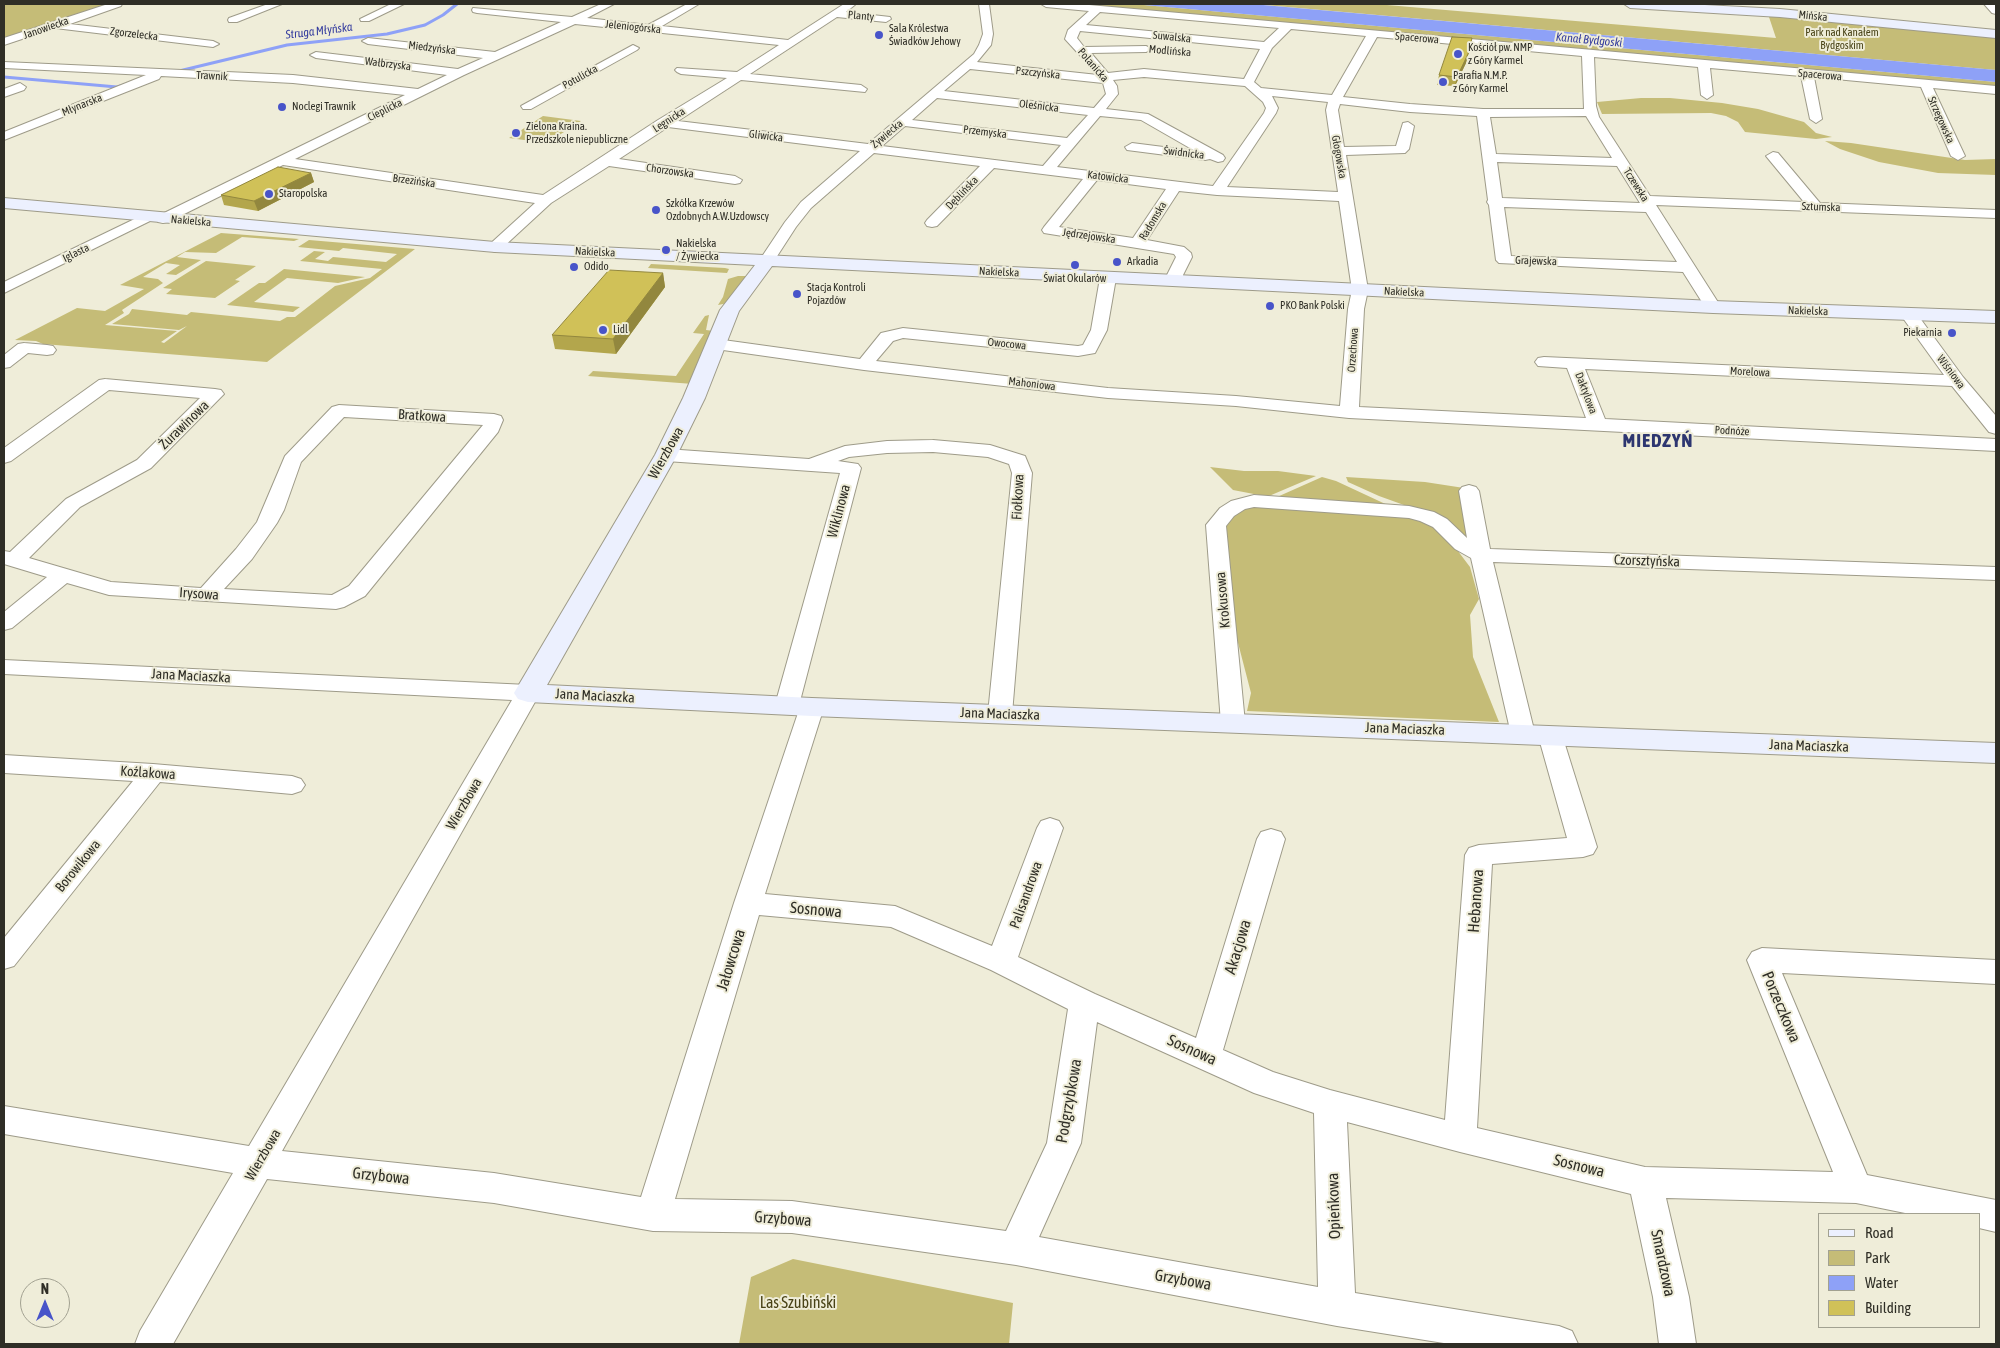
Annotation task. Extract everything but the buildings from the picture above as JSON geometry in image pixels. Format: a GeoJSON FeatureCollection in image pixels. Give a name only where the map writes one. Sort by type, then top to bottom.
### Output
{"type":"FeatureCollection","features":[{"type":"Feature","properties":{"kind":"street","name":"Janowiecka"},"geometry":{"type":"LineString","coordinates":[[4,42],[117,4]]}},
{"type":"Feature","properties":{"kind":"street"},"geometry":{"type":"LineString","coordinates":[[233,20],[277,4]]}},
{"type":"Feature","properties":{"kind":"street"},"geometry":{"type":"LineString","coordinates":[[365,19],[399,4]]}},
{"type":"Feature","properties":{"kind":"street"},"geometry":{"type":"LineString","coordinates":[[583,4],[606,5]]}},
{"type":"Feature","properties":{"kind":"street"},"geometry":{"type":"LineString","coordinates":[[649,29],[694,4]]}},
{"type":"Feature","properties":{"kind":"street","name":"Legnicka"},"geometry":{"type":"LineString","coordinates":[[495,248],[546,200],[663,123],[851,4]]}},
{"type":"Feature","properties":{"kind":"street","name":"Żywiecka"},"geometry":{"type":"LineString","coordinates":[[767,260],[806,205],[900,122],[969,65],[983,48],[988,34],[984,4]]}},
{"type":"Feature","properties":{"kind":"street","name":"Spacerowa"},"geometry":{"type":"LineString","coordinates":[[1046,4],[1996,90]]}},
{"type":"Feature","properties":{"kind":"street","name":"Mińska"},"geometry":{"type":"LineString","coordinates":[[1630,4],[1780,13],[1996,34]]}},
{"type":"Feature","properties":{"kind":"street"},"geometry":{"type":"LineString","coordinates":[[1989,4],[1996,11]]}},
{"type":"Feature","properties":{"kind":"street","name":"Cieplicka"},"geometry":{"type":"LineString","coordinates":[[155,218],[281,161],[460,72],[606,5]]}},
{"type":"Feature","properties":{"kind":"street","name":"Polanicka"},"geometry":{"type":"LineString","coordinates":[[1048,170],[1112,94],[1111,86],[1104,76],[1071,39],[1072,32],[1097,9]]}},
{"type":"Feature","properties":{"kind":"street","name":"Jeleniogórska"},"geometry":{"type":"LineString","coordinates":[[477,10],[788,43]]}},
{"type":"Feature","properties":{"kind":"street","name":"Planty"},"geometry":{"type":"LineString","coordinates":[[835,14],[886,19]]}},
{"type":"Feature","properties":{"kind":"street","name":"Zgorzelecka"},"geometry":{"type":"LineString","coordinates":[[55,25],[213,44]]}},
{"type":"Feature","properties":{"kind":"street"},"geometry":{"type":"LineString","coordinates":[[1248,82],[1255,59],[1288,26]]}},
{"type":"Feature","properties":{"kind":"street","name":"Suwalska"},"geometry":{"type":"LineString","coordinates":[[1077,27],[1267,46]]}},
{"type":"Feature","properties":{"kind":"street","name":"Głogowska"},"geometry":{"type":"LineString","coordinates":[[1360,290],[1332,113],[1335,100],[1372,34]]}},
{"type":"Feature","properties":{"kind":"street","name":"Miedzyńska"},"geometry":{"type":"LineString","coordinates":[[368,40],[496,56]]}},
{"type":"Feature","properties":{"kind":"street","name":"Potulicka"},"geometry":{"type":"LineString","coordinates":[[527,106],[633,48]]}},
{"type":"Feature","properties":{"kind":"street","name":"Modlińska"},"geometry":{"type":"LineString","coordinates":[[1081,50],[1124,48],[1158,50]]}},
{"type":"Feature","properties":{"kind":"street","name":"Tczewska"},"geometry":{"type":"LineString","coordinates":[[1588,54],[1591,112],[1713,307]]}},
{"type":"Feature","properties":{"kind":"street","name":"Wałbrzyska"},"geometry":{"type":"LineString","coordinates":[[316,55],[460,72]]}},
{"type":"Feature","properties":{"kind":"street","name":"Trawnik"},"geometry":{"type":"LineString","coordinates":[[4,64],[161,74],[293,79],[420,93]]}},
{"type":"Feature","properties":{"kind":"street"},"geometry":{"type":"LineString","coordinates":[[1704,64],[1707,95]]}},
{"type":"Feature","properties":{"kind":"street","name":"Pszczyńska"},"geometry":{"type":"LineString","coordinates":[[969,65],[1104,76]]}},
{"type":"Feature","properties":{"kind":"street"},"geometry":{"type":"LineString","coordinates":[[681,70],[860,89]]}},
{"type":"Feature","properties":{"kind":"street"},"geometry":{"type":"LineString","coordinates":[[1104,76],[1144,73],[1248,82],[1269,100],[1272,108],[1252,142],[1237,160],[1217,191]]}},
{"type":"Feature","properties":{"kind":"street","name":"Młynarska"},"geometry":{"type":"LineString","coordinates":[[4,136],[161,74]]}},
{"type":"Feature","properties":{"kind":"street"},"geometry":{"type":"LineString","coordinates":[[1807,74],[1816,119]]}},
{"type":"Feature","properties":{"kind":"street","name":"Strzegowska"},"geometry":{"type":"LineString","coordinates":[[1925,83],[1958,156]]}},
{"type":"Feature","properties":{"kind":"street"},"geometry":{"type":"LineString","coordinates":[[4,93],[20,87]]}},
{"type":"Feature","properties":{"kind":"street"},"geometry":{"type":"LineString","coordinates":[[1260,91],[1410,108],[1483,113],[1543,114],[1591,112]]}},
{"type":"Feature","properties":{"kind":"street","name":"Oleśnicka"},"geometry":{"type":"LineString","coordinates":[[934,94],[1144,117],[1218,158]]}},
{"type":"Feature","properties":{"kind":"street","name":"Grajewska"},"geometry":{"type":"LineString","coordinates":[[1483,113],[1494,202],[1504,260],[1687,267]]}},
{"type":"Feature","properties":{"kind":"street","name":"Przemyska"},"geometry":{"type":"LineString","coordinates":[[900,122],[1070,142]]}},
{"type":"Feature","properties":{"kind":"street","name":"Gliwicka"},"geometry":{"type":"LineString","coordinates":[[663,123],[870,148]]}},
{"type":"Feature","properties":{"kind":"street"},"geometry":{"type":"LineString","coordinates":[[1337,151],[1400,150],[1402,149],[1408,126]]}},
{"type":"Feature","properties":{"kind":"street","name":"Świdnicka"},"geometry":{"type":"LineString","coordinates":[[1132,147],[1237,160]]}},
{"type":"Feature","properties":{"kind":"street","name":"Katowicka"},"geometry":{"type":"LineString","coordinates":[[870,148],[1217,191],[1346,198]]}},
{"type":"Feature","properties":{"kind":"street"},"geometry":{"type":"LineString","coordinates":[[1773,156],[1816,207]]}},
{"type":"Feature","properties":{"kind":"street"},"geometry":{"type":"LineString","coordinates":[[1489,158],[1621,162]]}},
{"type":"Feature","properties":{"kind":"street","name":"Brzezińska"},"geometry":{"type":"LineString","coordinates":[[281,161],[546,200]]}},
{"type":"Feature","properties":{"kind":"street","name":"Chorzowska"},"geometry":{"type":"LineString","coordinates":[[605,161],[735,180]]}},
{"type":"Feature","properties":{"kind":"street","name":"Dęblińska"},"geometry":{"type":"LineString","coordinates":[[932,223],[991,163]]}},
{"type":"Feature","properties":{"kind":"street","name":"Jędrzejowska"},"geometry":{"type":"LineString","coordinates":[[1093,176],[1049,230],[1138,242]]}},
{"type":"Feature","properties":{"kind":"street","name":"Radomska"},"geometry":{"type":"LineString","coordinates":[[1174,186],[1138,242],[1173,248],[1183,253],[1184,257],[1175,275],[1175,281]]}},
{"type":"Feature","properties":{"kind":"street","name":"Sztumska"},"geometry":{"type":"LineString","coordinates":[[1494,202],[1816,207],[1996,214]]}},
{"type":"Feature","properties":{"kind":"street","name":"Nakielska"},"geometry":{"type":"LineString","coordinates":[[4,203],[495,248],[1713,307],[1996,317]]}},
{"type":"Feature","properties":{"kind":"street","name":"Iglasta"},"geometry":{"type":"LineString","coordinates":[[4,288],[155,218]]}},
{"type":"Feature","properties":{"kind":"street","name":"Wierzbowa"},"geometry":{"type":"LineString","coordinates":[[154,1344],[666,455],[694,398],[730,310],[767,260]]}},
{"type":"Feature","properties":{"kind":"street","name":"Owocowa"},"geometry":{"type":"LineString","coordinates":[[864,365],[887,337],[903,333],[1078,351],[1089,350],[1099,330],[1108,278]]}},
{"type":"Feature","properties":{"kind":"street","name":"Orzechowa"},"geometry":{"type":"LineString","coordinates":[[1348,412],[1356,309],[1360,290]]}},
{"type":"Feature","properties":{"kind":"street","name":"Wiśniowa"},"geometry":{"type":"LineString","coordinates":[[1908,314],[1957,381],[1996,428]]}},
{"type":"Feature","properties":{"kind":"street","name":"Mahoniowa"},"geometry":{"type":"LineString","coordinates":[[716,344],[864,365],[1108,393],[1236,401],[1348,412]]}},
{"type":"Feature","properties":{"kind":"street"},"geometry":{"type":"LineString","coordinates":[[4,363],[24,348],[47,350]]}},
{"type":"Feature","properties":{"kind":"street","name":"Morelowa"},"geometry":{"type":"LineString","coordinates":[[1544,362],[1957,381]]}},
{"type":"Feature","properties":{"kind":"street","name":"Daktylowa"},"geometry":{"type":"LineString","coordinates":[[1574,363],[1597,424]]}},
{"type":"Feature","properties":{"kind":"street","name":"Żurawinowa"},"geometry":{"type":"LineString","coordinates":[[4,457],[105,384],[215,394],[144,464],[73,503],[9,559]]}},
{"type":"Feature","properties":{"kind":"street","name":"Bratkowa"},"geometry":{"type":"LineString","coordinates":[[207,595],[244,554],[267,523],[274,510],[292,460],[338,411],[494,420],[491,428],[358,590],[336,602]]}},
{"type":"Feature","properties":{"kind":"street","name":"Podnóże"},"geometry":{"type":"LineString","coordinates":[[1348,412],[1996,445]]}},
{"type":"Feature","properties":{"kind":"street","name":"Fiołkowa"},"geometry":{"type":"LineString","coordinates":[[855,459],[888,447],[934,446],[990,451],[1018,460],[1022,473],[1000,714]]}},
{"type":"Feature","properties":{"kind":"street","name":"Wiklinowa"},"geometry":{"type":"LineString","coordinates":[[666,455],[811,465],[855,459],[799,706]]}},
{"type":"Feature","properties":{"kind":"street"},"geometry":{"type":"LineString","coordinates":[[1469,491],[1481,555],[1536,735]]}},
{"type":"Feature","properties":{"kind":"street"},"geometry":{"type":"LineString","coordinates":[[1254,501],[1409,512],[1427,516],[1440,523],[1462,545],[1481,555]]}},
{"type":"Feature","properties":{"kind":"street","name":"Krokusowa"},"geometry":{"type":"LineString","coordinates":[[1233,723],[1216,525],[1227,512],[1238,505],[1254,501]]}},
{"type":"Feature","properties":{"kind":"street","name":"Czorsztyńska"},"geometry":{"type":"LineString","coordinates":[[1481,555],[1996,574]]}},
{"type":"Feature","properties":{"kind":"street","name":"Irysowa"},"geometry":{"type":"LineString","coordinates":[[9,559],[109,588],[336,602]]}},
{"type":"Feature","properties":{"kind":"street"},"geometry":{"type":"LineString","coordinates":[[4,623],[63,575]]}},
{"type":"Feature","properties":{"kind":"street","name":"Jana Maciaszka"},"geometry":{"type":"LineString","coordinates":[[4,667],[799,706],[1996,753]]}},
{"type":"Feature","properties":{"kind":"street","name":"Jałowcowa"},"geometry":{"type":"LineString","coordinates":[[653,1215],[748,903],[799,706]]}},
{"type":"Feature","properties":{"kind":"street","name":"Hebanowa"},"geometry":{"type":"LineString","coordinates":[[1460,1138],[1479,855],[1583,847],[1536,735]]}},
{"type":"Feature","properties":{"kind":"street","name":"Koźlakowa"},"geometry":{"type":"LineString","coordinates":[[4,764],[153,773],[292,785]]}},
{"type":"Feature","properties":{"kind":"street","name":"Borowikowa"},"geometry":{"type":"LineString","coordinates":[[4,958],[153,773]]}},
{"type":"Feature","properties":{"kind":"street","name":"Palisandrowa"},"geometry":{"type":"LineString","coordinates":[[1001,962],[1050,828]]}},
{"type":"Feature","properties":{"kind":"street","name":"Akacjowa"},"geometry":{"type":"LineString","coordinates":[[1206,1056],[1271,838]]}},
{"type":"Feature","properties":{"kind":"street","name":"Sosnowa"},"geometry":{"type":"LineString","coordinates":[[748,903],[894,917],[1001,962],[1084,1003],[1265,1083],[1330,1104],[1460,1138],[1645,1182]]}},
{"type":"Feature","properties":{"kind":"street","name":"Porzeczkowa"},"geometry":{"type":"LineString","coordinates":[[1856,1188],[1762,960],[1996,972]]}},
{"type":"Feature","properties":{"kind":"street","name":"Podgrzybkowa"},"geometry":{"type":"LineString","coordinates":[[1016,1249],[1064,1143],[1084,1003]]}},
{"type":"Feature","properties":{"kind":"street","name":"Opieńkowa"},"geometry":{"type":"LineString","coordinates":[[1330,1104],[1337,1308]]}},
{"type":"Feature","properties":{"kind":"street","name":"Grzybowa"},"geometry":{"type":"LineString","coordinates":[[4,1120],[259,1164],[494,1188],[653,1215],[792,1217],[1016,1249],[1337,1308],[1559,1344]]}},
{"type":"Feature","properties":{"kind":"street"},"geometry":{"type":"LineString","coordinates":[[1645,1182],[1856,1188],[1996,1216]]}},
{"type":"Feature","properties":{"kind":"street","name":"Smardzowa"},"geometry":{"type":"LineString","coordinates":[[1645,1182],[1671,1297],[1677,1344]]}},
{"type":"Feature","properties":{"kind":"green space"},"geometry":{"type":"Polygon","coordinates":[[[4,4],[108,4],[4,39],[4,4]]]}},
{"type":"Feature","properties":{"kind":"green space"},"geometry":{"type":"Polygon","coordinates":[[[1065,4],[1133,4],[1996,82],[1996,88],[1065,4]]]}},
{"type":"Feature","properties":{"kind":"green space","name":"Park nad Kanałem Bydgoskim"},"geometry":{"type":"Polygon","coordinates":[[[1254,4],[1375,4],[1776,38],[1768,14],[1996,36],[1996,70],[1254,4]]]}},
{"type":"Feature","properties":{"kind":"green space"},"geometry":{"type":"Polygon","coordinates":[[[1641,98],[1670,98],[1758,109],[1804,122],[1816,133],[1832,137],[1816,139],[1745,132],[1738,122],[1726,116],[1711,113],[1602,114],[1597,102],[1641,98]]]}},
{"type":"Feature","properties":{"kind":"green space"},"geometry":{"type":"Polygon","coordinates":[[[543,116],[581,121],[547,143],[509,138],[543,116]]]}},
{"type":"Feature","properties":{"kind":"green space"},"geometry":{"type":"Polygon","coordinates":[[[1825,141],[1851,143],[1965,160],[1996,159],[1996,175],[1938,173],[1879,162],[1840,149],[1825,141]]]}},
{"type":"Feature","properties":{"kind":"green space"},"geometry":{"type":"Polygon","coordinates":[[[221,233],[299,239],[294,241],[242,237],[216,253],[185,252],[177,257],[201,260],[176,275],[166,274],[180,265],[166,263],[143,277],[158,279],[163,283],[122,310],[124,313],[105,325],[177,331],[161,342],[164,343],[187,326],[179,330],[112,324],[129,314],[132,309],[187,315],[191,312],[280,321],[287,317],[295,317],[335,286],[370,278],[382,269],[300,261],[314,251],[325,252],[315,259],[328,261],[333,257],[386,262],[397,254],[343,248],[339,251],[298,247],[309,240],[415,249],[267,362],[43,344],[36,341],[15,340],[77,308],[105,311],[144,289],[120,285],[221,233]]]}},
{"type":"Feature","properties":{"kind":"green space"},"geometry":{"type":"Polygon","coordinates":[[[206,261],[256,266],[235,280],[240,281],[215,298],[166,294],[172,289],[163,288],[206,261]]]}},
{"type":"Feature","properties":{"kind":"green space"},"geometry":{"type":"Polygon","coordinates":[[[651,264],[729,269],[727,273],[648,268],[651,264]]]}},
{"type":"Feature","properties":{"kind":"green space"},"geometry":{"type":"Polygon","coordinates":[[[284,269],[365,277],[338,283],[287,278],[254,302],[300,307],[293,312],[227,305],[259,283],[265,283],[284,269]]]}},
{"type":"Feature","properties":{"kind":"green space"},"geometry":{"type":"Polygon","coordinates":[[[747,276],[728,303],[718,305],[723,297],[728,279],[747,276]]]}},
{"type":"Feature","properties":{"kind":"green space"},"geometry":{"type":"Polygon","coordinates":[[[709,315],[706,330],[714,331],[693,384],[588,376],[593,371],[676,376],[704,334],[693,333],[705,316],[709,315]]]}},
{"type":"Feature","properties":{"kind":"green space"},"geometry":{"type":"Polygon","coordinates":[[[1210,467],[1244,471],[1278,471],[1316,476],[1269,496],[1233,490],[1210,467]]]}},
{"type":"Feature","properties":{"kind":"green space"},"geometry":{"type":"Polygon","coordinates":[[[1322,477],[1336,481],[1394,508],[1277,497],[1322,477]]]}},
{"type":"Feature","properties":{"kind":"green space"},"geometry":{"type":"Polygon","coordinates":[[[1346,477],[1425,482],[1464,488],[1473,545],[1440,518],[1379,496],[1348,482],[1346,477]]]}},
{"type":"Feature","properties":{"kind":"green space"},"geometry":{"type":"Polygon","coordinates":[[[1244,505],[1389,513],[1436,522],[1470,567],[1479,599],[1470,615],[1473,657],[1499,722],[1247,711],[1251,693],[1237,639],[1225,527],[1227,521],[1244,505]]]}},
{"type":"Feature","properties":{"kind":"green space","name":"Las Szubiński"},"geometry":{"type":"Polygon","coordinates":[[[793,1259],[1013,1303],[1009,1344],[739,1344],[751,1277],[793,1259]]]}},
{"type":"Feature","properties":{"kind":"water","name":"Kanał Bydgoski"},"geometry":{"type":"Polygon","coordinates":[[[1133,4],[1252,4],[1996,70],[1996,82],[1133,4]]]}},
{"type":"Feature","properties":{"kind":"waterway","name":"Struga Młyńska"},"geometry":{"type":"LineString","coordinates":[[179,71],[287,45],[387,34],[425,25],[443,15],[457,4]]}},
{"type":"Feature","properties":{"kind":"waterway","name":"Struga Młyńska"},"geometry":{"type":"LineString","coordinates":[[4,77],[117,87],[124,85]]}},
{"type":"Feature","properties":{"kind":"place","name":"Sala Królestwa Świadków Jehowy"},"geometry":{"type":"Point","coordinates":[879,35]}},
{"type":"Feature","properties":{"kind":"place","name":"Kościół pw. NMP z Góry Karmel"},"geometry":{"type":"Point","coordinates":[1458,54]}},
{"type":"Feature","properties":{"kind":"place","name":"Parafia N.M.P. z Góry Karmel"},"geometry":{"type":"Point","coordinates":[1443,82]}},
{"type":"Feature","properties":{"kind":"place","name":"Noclegi Trawnik"},"geometry":{"type":"Point","coordinates":[282,107]}},
{"type":"Feature","properties":{"kind":"place","name":"Zielona Kraina. Przedszkole niepubliczne"},"geometry":{"type":"Point","coordinates":[516,133]}},
{"type":"Feature","properties":{"kind":"place","name":"Staropolska"},"geometry":{"type":"Point","coordinates":[269,194]}},
{"type":"Feature","properties":{"kind":"place","name":"Szkółka Krzewów Ozdobnych A.W.Uzdowscy"},"geometry":{"type":"Point","coordinates":[656,210]}},
{"type":"Feature","properties":{"kind":"place","name":"Nakielska / Żywiecka"},"geometry":{"type":"Point","coordinates":[666,250]}},
{"type":"Feature","properties":{"kind":"place","name":"Arkadia"},"geometry":{"type":"Point","coordinates":[1117,262]}},
{"type":"Feature","properties":{"kind":"place","name":"Świat Okularów"},"geometry":{"type":"Point","coordinates":[1075,265]}},
{"type":"Feature","properties":{"kind":"place","name":"Odido"},"geometry":{"type":"Point","coordinates":[574,267]}},
{"type":"Feature","properties":{"kind":"place","name":"Stacja Kontroli Pojazdów"},"geometry":{"type":"Point","coordinates":[797,294]}},
{"type":"Feature","properties":{"kind":"place","name":"PKO Bank Polski"},"geometry":{"type":"Point","coordinates":[1270,306]}},
{"type":"Feature","properties":{"kind":"place","name":"Lidl"},"geometry":{"type":"Point","coordinates":[603,330]}},
{"type":"Feature","properties":{"kind":"place","name":"Piekarnia"},"geometry":{"type":"Point","coordinates":[1952,333]}},
{"type":"Feature","properties":{"kind":"district","name":"MIEDZYŃ"},"geometry":{"type":"Point","coordinates":[1658,441]}}]}
